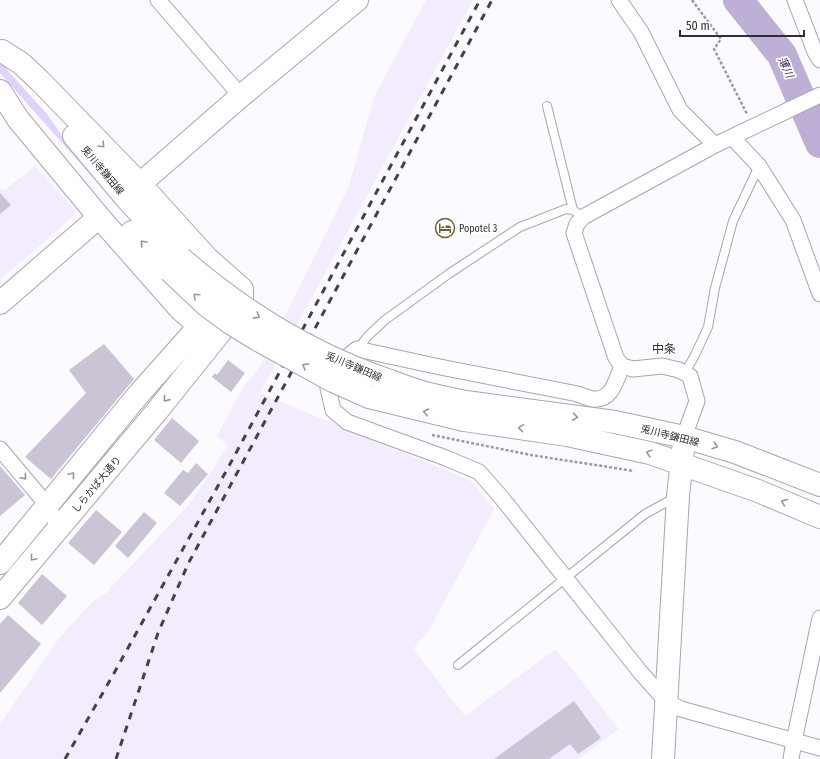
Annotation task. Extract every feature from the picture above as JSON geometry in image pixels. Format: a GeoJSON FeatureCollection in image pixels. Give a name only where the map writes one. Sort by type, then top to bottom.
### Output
{"type":"FeatureCollection","features":[{"type":"Feature","properties":{"kind":"street"},"geometry":{"type":"LineString","coordinates":[[158,0],[241,96]]}},
{"type":"Feature","properties":{"kind":"street"},"geometry":{"type":"LineString","coordinates":[[140,184],[241,96],[357,0]]}},
{"type":"Feature","properties":{"kind":"street"},"geometry":{"type":"LineString","coordinates":[[619,0],[641,32],[680,110],[715,145]]}},
{"type":"Feature","properties":{"kind":"street"},"geometry":{"type":"LineString","coordinates":[[795,0],[815,52],[820,60]]}},
{"type":"Feature","properties":{"kind":"street"},"geometry":{"type":"LineString","coordinates":[[0,563],[138,395],[174,355],[207,333],[222,330],[242,297],[242,289],[207,258],[140,184],[40,81],[22,64],[1,50]]}},
{"type":"Feature","properties":{"kind":"street","name":"兎川寺鎌田線"},"geometry":{"type":"LineString","coordinates":[[1,50],[14,70],[65,125],[125,197],[175,265]]}},
{"type":"Feature","properties":{"kind":"street","name":"兎川寺鎌田線"},"geometry":{"type":"LineString","coordinates":[[0,87],[175,265],[208,281],[270,324],[332,358],[371,375],[421,392],[465,411],[650,453],[758,491],[820,517]]}},
{"type":"Feature","properties":{"kind":"street"},"geometry":{"type":"LineString","coordinates":[[0,91],[18,119],[100,217],[181,310],[207,333]]}},
{"type":"Feature","properties":{"kind":"street"},"geometry":{"type":"LineString","coordinates":[[663,759],[678,496],[684,437],[697,401],[690,376],[685,373],[662,366],[633,369],[622,366],[616,358],[574,233],[578,213],[820,95]]}},
{"type":"Feature","properties":{"kind":"street"},"geometry":{"type":"LineString","coordinates":[[732,137],[760,166],[793,220],[820,294]]}},
{"type":"Feature","properties":{"kind":"street"},"geometry":{"type":"LineString","coordinates":[[0,303],[100,217]]}},
{"type":"Feature","properties":{"kind":"street","name":"しらかば大通り"},"geometry":{"type":"LineString","coordinates":[[0,598],[191,369],[207,333]]}},
{"type":"Feature","properties":{"kind":"street"},"geometry":{"type":"LineString","coordinates":[[622,366],[610,394],[602,398],[594,399],[578,394],[357,349],[333,370],[328,388],[333,410],[347,422],[446,458],[479,472],[501,497],[641,673],[667,702],[681,709],[820,748]]}},
{"type":"Feature","properties":{"kind":"street","name":"兎川寺鎌田線"},"geometry":{"type":"LineString","coordinates":[[465,411],[615,422],[684,437],[735,452],[820,485]]}},
{"type":"Feature","properties":{"kind":"street"},"geometry":{"type":"LineString","coordinates":[[0,449],[48,506],[58,528]]}},
{"type":"Feature","properties":{"kind":"street"},"geometry":{"type":"LineString","coordinates":[[791,759],[797,742],[820,618]]}},
{"type":"Feature","properties":{"kind":"lane"},"geometry":{"type":"LineString","coordinates":[[548,106],[578,213]]}},
{"type":"Feature","properties":{"kind":"lane"},"geometry":{"type":"LineString","coordinates":[[685,373],[708,327],[715,288],[734,221],[760,166]]}},
{"type":"Feature","properties":{"kind":"lane"},"geometry":{"type":"LineString","coordinates":[[357,349],[368,335],[385,320],[462,265],[520,227],[566,208],[578,213]]}},
{"type":"Feature","properties":{"kind":"lane"},"geometry":{"type":"LineString","coordinates":[[458,665],[645,514],[678,496]]}},
{"type":"Feature","properties":{"kind":"path"},"geometry":{"type":"LineString","coordinates":[[692,0],[721,39],[714,49],[757,125]]}},
{"type":"Feature","properties":{"kind":"path"},"geometry":{"type":"LineString","coordinates":[[426,433],[531,455],[637,471]]}},
{"type":"Feature","properties":{"kind":"shaded area"},"geometry":{"type":"Polygon","coordinates":[[[426,0],[473,0],[260,393],[471,481],[494,509],[428,632],[413,649],[465,716],[556,649],[619,729],[578,759],[0,759],[0,724],[60,637],[90,604],[106,593],[192,501],[228,446],[217,436],[244,386],[261,365],[349,186],[374,97],[426,0]]]}},
{"type":"Feature","properties":{"kind":"shaded area"},"geometry":{"type":"Polygon","coordinates":[[[0,62],[47,114],[60,133],[100,180],[97,182],[0,73],[0,62]]]}},
{"type":"Feature","properties":{"kind":"shaded area"},"geometry":{"type":"Polygon","coordinates":[[[793,87],[820,138],[820,155],[793,87]]]}},
{"type":"Feature","properties":{"kind":"shaded area"},"geometry":{"type":"Polygon","coordinates":[[[35,166],[77,213],[0,280],[0,188],[3,191],[35,166]]]}},
{"type":"Feature","properties":{"kind":"building"},"geometry":{"type":"Polygon","coordinates":[[[0,193],[11,205],[0,214],[0,193]]]}},
{"type":"Feature","properties":{"kind":"building"},"geometry":{"type":"Polygon","coordinates":[[[104,344],[134,379],[51,479],[25,457],[86,393],[69,370],[104,344]]]}},
{"type":"Feature","properties":{"kind":"building"},"geometry":{"type":"Polygon","coordinates":[[[228,360],[245,373],[231,392],[212,377],[215,373],[217,375],[228,360]]]}},
{"type":"Feature","properties":{"kind":"building"},"geometry":{"type":"Polygon","coordinates":[[[172,418],[199,441],[181,463],[154,440],[172,418]]]}},
{"type":"Feature","properties":{"kind":"building"},"geometry":{"type":"Polygon","coordinates":[[[196,463],[208,474],[180,506],[164,493],[183,470],[188,473],[196,463]]]}},
{"type":"Feature","properties":{"kind":"building"},"geometry":{"type":"Polygon","coordinates":[[[0,466],[25,495],[0,516],[0,466]]]}},
{"type":"Feature","properties":{"kind":"building"},"geometry":{"type":"Polygon","coordinates":[[[96,510],[122,532],[94,565],[68,543],[96,510]]]}},
{"type":"Feature","properties":{"kind":"building"},"geometry":{"type":"Polygon","coordinates":[[[144,512],[157,523],[128,558],[115,546],[144,512]]]}},
{"type":"Feature","properties":{"kind":"building"},"geometry":{"type":"Polygon","coordinates":[[[42,574],[67,596],[42,625],[18,603],[42,574]]]}},
{"type":"Feature","properties":{"kind":"building"},"geometry":{"type":"Polygon","coordinates":[[[8,615],[41,644],[0,693],[0,624],[8,615]]]}},
{"type":"Feature","properties":{"kind":"building"},"geometry":{"type":"Polygon","coordinates":[[[574,701],[601,738],[578,754],[570,744],[549,759],[494,759],[574,701]]]}},
{"type":"Feature","properties":{"kind":"waterway","name":"薄川"},"geometry":{"type":"LineString","coordinates":[[738,0],[782,55],[820,143]]}},
{"type":"Feature","properties":{"kind":"railway"},"geometry":{"type":"LineString","coordinates":[[65,759],[229,466],[480,0]]}},
{"type":"Feature","properties":{"kind":"railway"},"geometry":{"type":"LineString","coordinates":[[116,759],[158,633],[188,564],[492,0]]}},
{"type":"Feature","properties":{"kind":"place","name":"Popotel 3"},"geometry":{"type":"Point","coordinates":[445,228]}},
{"type":"Feature","properties":{"kind":"district","name":"中条"},"geometry":{"type":"Point","coordinates":[664,349]}}]}
